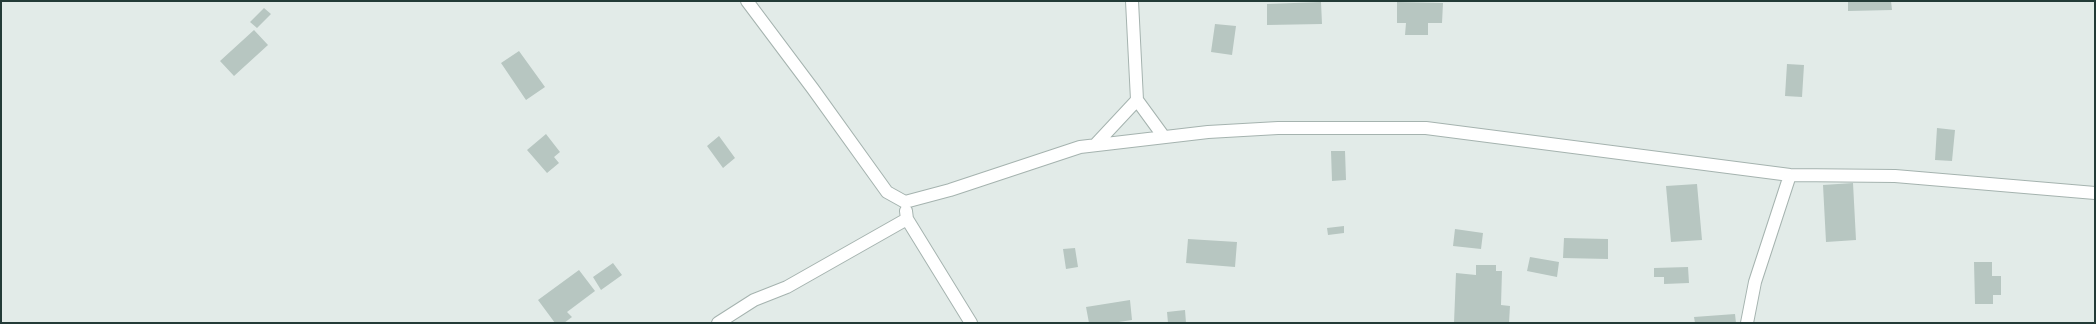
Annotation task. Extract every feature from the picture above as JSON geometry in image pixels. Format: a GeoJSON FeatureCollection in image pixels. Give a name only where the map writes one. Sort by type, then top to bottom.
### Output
{"type":"FeatureCollection","features":[{"type":"Feature","properties":{"kind":"street"},"geometry":{"type":"LineString","coordinates":[[747,1],[813,89],[887,192],[905,202],[950,190],[1061,152],[1095,145],[1164,136],[1278,128],[1426,128],[1790,175],[1895,176],[2095,193]]}},
{"type":"Feature","properties":{"kind":"street"},"geometry":{"type":"LineString","coordinates":[[1132,1],[1137,100],[1164,136]]}},
{"type":"Feature","properties":{"kind":"street"},"geometry":{"type":"LineString","coordinates":[[1095,145],[1137,100]]}},
{"type":"Feature","properties":{"kind":"street"},"geometry":{"type":"LineString","coordinates":[[1747,323],[1755,282],[1790,175]]}},
{"type":"Feature","properties":{"kind":"street"},"geometry":{"type":"LineString","coordinates":[[905,202],[907,219],[971,323]]}},
{"type":"Feature","properties":{"kind":"street"},"geometry":{"type":"LineString","coordinates":[[718,323],[754,300],[787,287],[907,219]]}},
{"type":"Feature","properties":{"kind":"building"},"geometry":{"type":"Polygon","coordinates":[[[1848,1],[1891,1],[1892,10],[1848,11],[1848,1]]]}},
{"type":"Feature","properties":{"kind":"building"},"geometry":{"type":"Polygon","coordinates":[[[1321,2],[1322,24],[1267,25],[1267,4],[1321,2]]]}},
{"type":"Feature","properties":{"kind":"building"},"geometry":{"type":"Polygon","coordinates":[[[1397,2],[1443,3],[1442,23],[1428,23],[1428,35],[1405,35],[1406,23],[1397,23],[1397,2]]]}},
{"type":"Feature","properties":{"kind":"building"},"geometry":{"type":"Polygon","coordinates":[[[264,8],[271,14],[257,28],[250,22],[264,8]]]}},
{"type":"Feature","properties":{"kind":"building"},"geometry":{"type":"Polygon","coordinates":[[[1215,24],[1236,26],[1232,55],[1211,52],[1215,24]]]}},
{"type":"Feature","properties":{"kind":"building"},"geometry":{"type":"Polygon","coordinates":[[[254,30],[268,45],[234,76],[220,61],[254,30]]]}},
{"type":"Feature","properties":{"kind":"building"},"geometry":{"type":"Polygon","coordinates":[[[519,51],[545,87],[526,100],[501,63],[519,51]]]}},
{"type":"Feature","properties":{"kind":"building"},"geometry":{"type":"Polygon","coordinates":[[[1787,64],[1804,65],[1802,97],[1785,96],[1787,64]]]}},
{"type":"Feature","properties":{"kind":"building"},"geometry":{"type":"Polygon","coordinates":[[[1937,128],[1955,130],[1952,161],[1935,160],[1937,128]]]}},
{"type":"Feature","properties":{"kind":"building"},"geometry":{"type":"Polygon","coordinates":[[[546,134],[560,152],[554,157],[559,163],[547,173],[527,150],[546,134]]]}},
{"type":"Feature","properties":{"kind":"building"},"geometry":{"type":"Polygon","coordinates":[[[719,136],[735,158],[723,168],[707,146],[719,136]]]}},
{"type":"Feature","properties":{"kind":"building"},"geometry":{"type":"Polygon","coordinates":[[[1331,151],[1345,151],[1346,180],[1332,181],[1331,151]]]}},
{"type":"Feature","properties":{"kind":"building"},"geometry":{"type":"Polygon","coordinates":[[[1853,183],[1856,240],[1826,242],[1823,185],[1853,183]]]}},
{"type":"Feature","properties":{"kind":"building"},"geometry":{"type":"Polygon","coordinates":[[[1697,184],[1702,240],[1671,242],[1666,186],[1697,184]]]}},
{"type":"Feature","properties":{"kind":"building"},"geometry":{"type":"Polygon","coordinates":[[[1344,226],[1344,233],[1328,235],[1327,228],[1344,226]]]}},
{"type":"Feature","properties":{"kind":"building"},"geometry":{"type":"Polygon","coordinates":[[[1455,229],[1483,233],[1481,249],[1453,246],[1455,229]]]}},
{"type":"Feature","properties":{"kind":"building"},"geometry":{"type":"Polygon","coordinates":[[[1564,238],[1608,239],[1608,259],[1563,258],[1564,238]]]}},
{"type":"Feature","properties":{"kind":"building"},"geometry":{"type":"Polygon","coordinates":[[[1188,239],[1237,242],[1235,267],[1186,263],[1188,239]]]}},
{"type":"Feature","properties":{"kind":"building"},"geometry":{"type":"Polygon","coordinates":[[[1075,248],[1078,267],[1066,269],[1063,249],[1075,248]]]}},
{"type":"Feature","properties":{"kind":"building"},"geometry":{"type":"Polygon","coordinates":[[[1530,257],[1559,262],[1557,277],[1527,271],[1530,257]]]}},
{"type":"Feature","properties":{"kind":"building"},"geometry":{"type":"Polygon","coordinates":[[[1974,262],[1992,262],[1992,276],[2001,276],[2001,295],[1993,295],[1993,304],[1975,304],[1974,262]]]}},
{"type":"Feature","properties":{"kind":"building"},"geometry":{"type":"Polygon","coordinates":[[[613,263],[622,275],[601,290],[593,277],[613,263]]]}},
{"type":"Feature","properties":{"kind":"building"},"geometry":{"type":"Polygon","coordinates":[[[1476,265],[1496,265],[1496,271],[1502,271],[1501,305],[1510,306],[1509,323],[1454,323],[1456,273],[1476,275],[1476,265]]]}},
{"type":"Feature","properties":{"kind":"building"},"geometry":{"type":"Polygon","coordinates":[[[1688,267],[1689,283],[1664,284],[1664,277],[1654,277],[1654,268],[1688,267]]]}},
{"type":"Feature","properties":{"kind":"building"},"geometry":{"type":"Polygon","coordinates":[[[579,270],[595,291],[567,312],[572,317],[564,323],[555,323],[538,300],[579,270]]]}},
{"type":"Feature","properties":{"kind":"building"},"geometry":{"type":"Polygon","coordinates":[[[1130,300],[1132,320],[1112,323],[1089,323],[1086,307],[1130,300]]]}},
{"type":"Feature","properties":{"kind":"building"},"geometry":{"type":"Polygon","coordinates":[[[1185,310],[1186,323],[1168,323],[1167,312],[1185,310]]]}},
{"type":"Feature","properties":{"kind":"building"},"geometry":{"type":"Polygon","coordinates":[[[1735,314],[1736,323],[1695,323],[1694,317],[1735,314]]]}}]}
